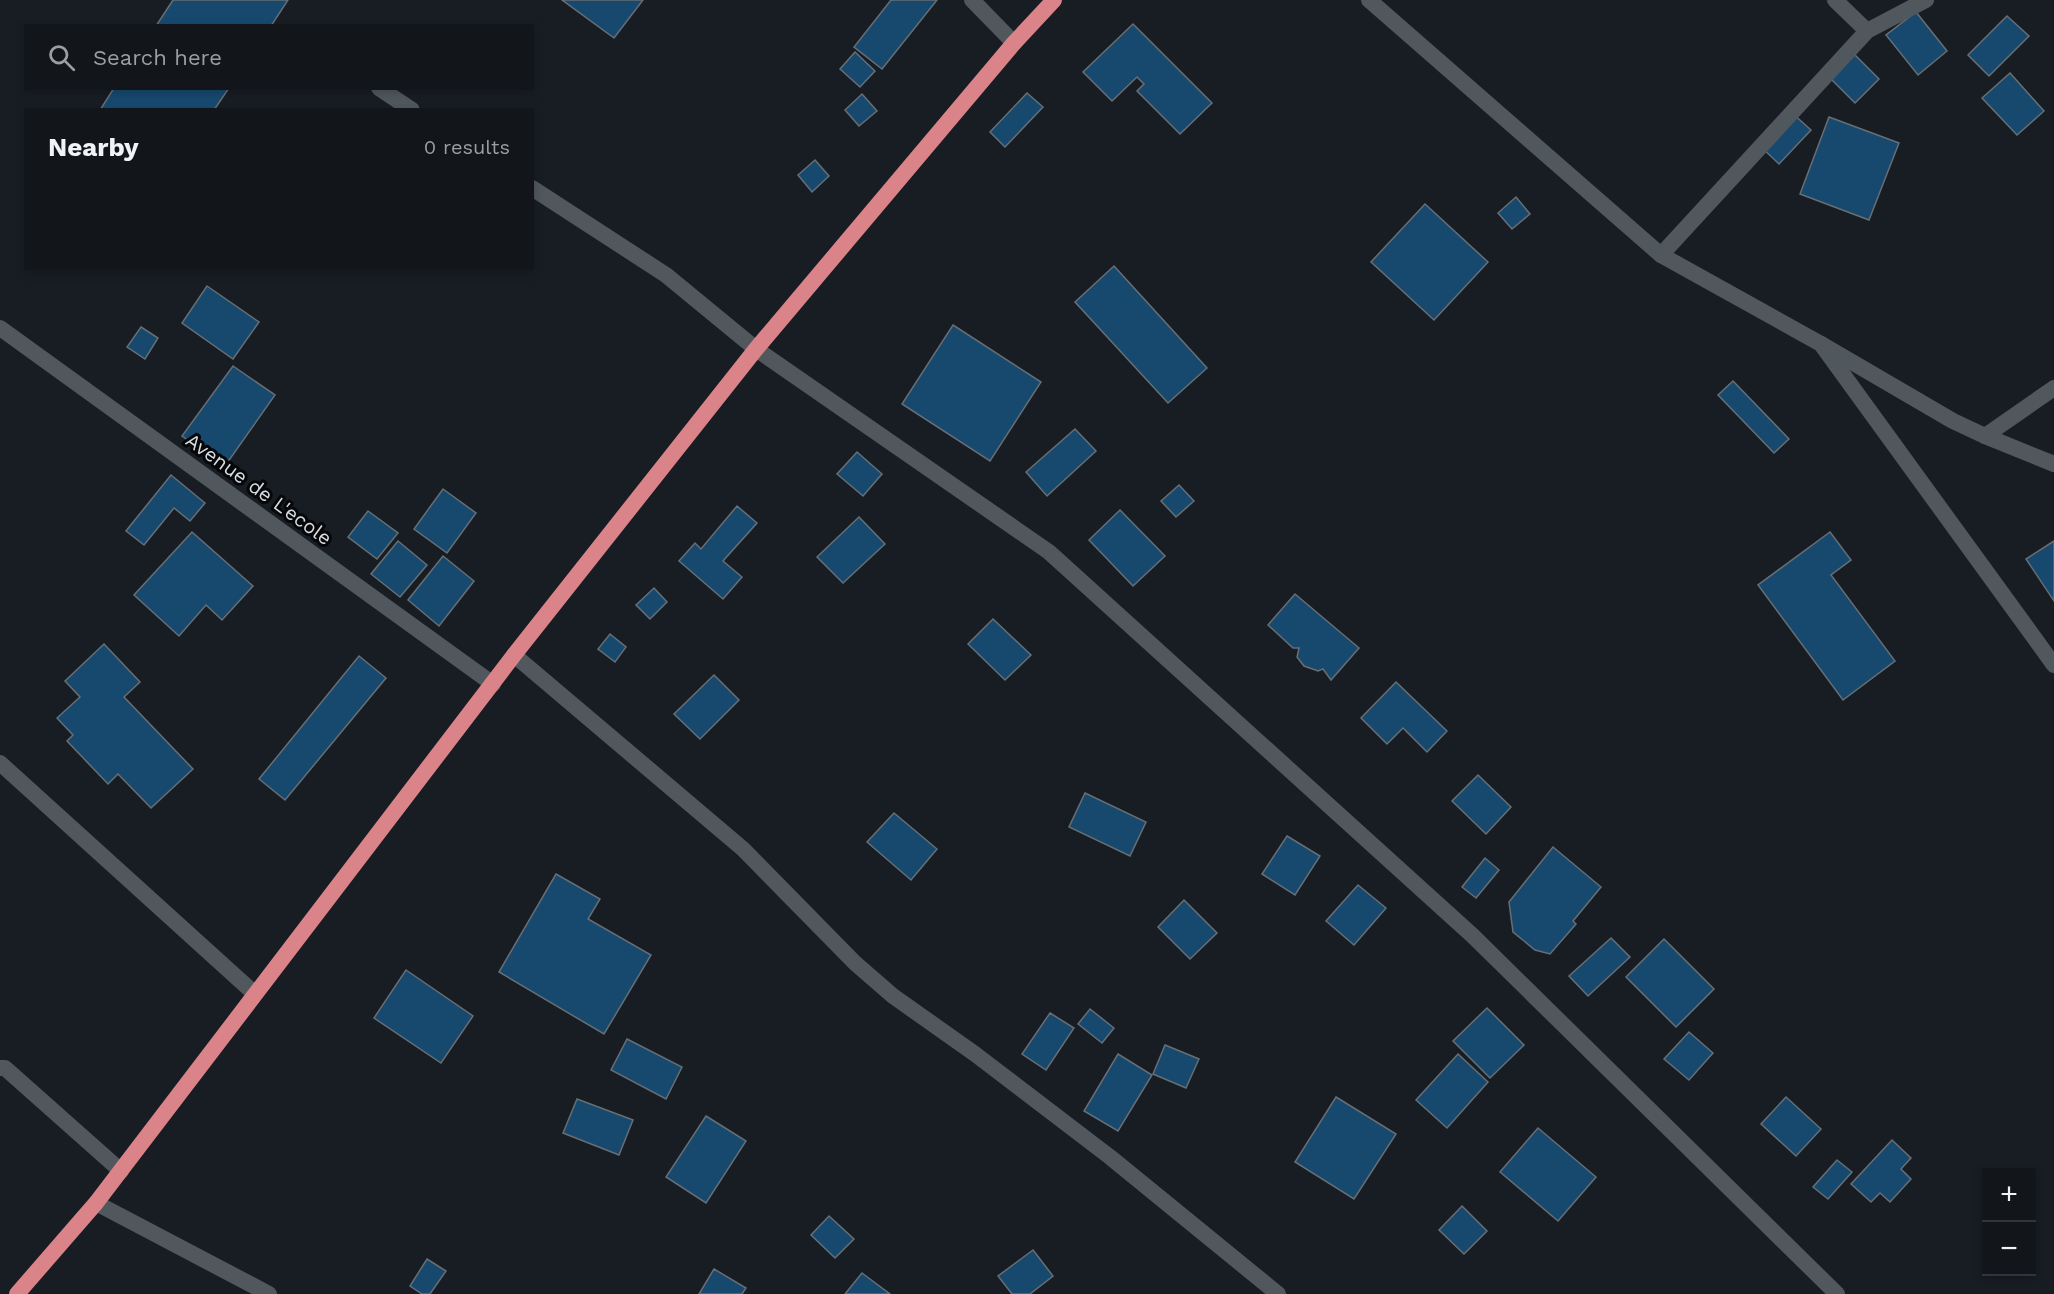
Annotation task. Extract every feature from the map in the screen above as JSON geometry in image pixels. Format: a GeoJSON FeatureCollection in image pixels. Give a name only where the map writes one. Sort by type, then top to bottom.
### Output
{"type":"FeatureCollection","features":[{"type":"Feature","properties":{"kind":"highway"},"geometry":{"type":"LineString","coordinates":[[17,1294],[96,1203],[514,655],[756,349],[1014,43],[1054,0]]}},
{"type":"Feature","properties":{"kind":"street"},"geometry":{"type":"LineString","coordinates":[[972,0],[1014,43]]}},
{"type":"Feature","properties":{"kind":"street"},"geometry":{"type":"LineString","coordinates":[[1369,0],[1661,255],[1953,421],[2054,464]]}},
{"type":"Feature","properties":{"kind":"street"},"geometry":{"type":"LineString","coordinates":[[1835,0],[1867,31]]}},
{"type":"Feature","properties":{"kind":"street"},"geometry":{"type":"LineString","coordinates":[[1661,255],[1867,31],[1926,0]]}},
{"type":"Feature","properties":{"kind":"street"},"geometry":{"type":"LineString","coordinates":[[383,90],[409,108]]}},
{"type":"Feature","properties":{"kind":"street"},"geometry":{"type":"LineString","coordinates":[[534,189],[666,275],[756,349],[1049,552],[1473,936],[1837,1294]]}},
{"type":"Feature","properties":{"kind":"street","name":"Avenue de L'ecole"},"geometry":{"type":"LineString","coordinates":[[0,328],[493,684]]}},
{"type":"Feature","properties":{"kind":"street"},"geometry":{"type":"LineString","coordinates":[[1821,344],[2054,665]]}},
{"type":"Feature","properties":{"kind":"street"},"geometry":{"type":"LineString","coordinates":[[1985,436],[2054,388]]}},
{"type":"Feature","properties":{"kind":"street"},"geometry":{"type":"LineString","coordinates":[[514,655],[743,849],[855,963],[893,996],[975,1054],[1110,1157],[1278,1294]]}},
{"type":"Feature","properties":{"kind":"street"},"geometry":{"type":"LineString","coordinates":[[0,763],[255,994]]}},
{"type":"Feature","properties":{"kind":"street"},"geometry":{"type":"LineString","coordinates":[[0,1068],[5,1068],[121,1171]]}},
{"type":"Feature","properties":{"kind":"street"},"geometry":{"type":"LineString","coordinates":[[96,1203],[269,1294]]}},
{"type":"Feature","properties":{"kind":"building"},"geometry":{"type":"Polygon","coordinates":[[[173,0],[288,0],[272,24],[157,24],[173,0]]]}},
{"type":"Feature","properties":{"kind":"building"},"geometry":{"type":"Polygon","coordinates":[[[562,0],[643,0],[614,38],[562,0]]]}},
{"type":"Feature","properties":{"kind":"building"},"geometry":{"type":"Polygon","coordinates":[[[891,0],[937,0],[882,69],[854,47],[891,0]]]}},
{"type":"Feature","properties":{"kind":"building"},"geometry":{"type":"Polygon","coordinates":[[[1916,12],[1947,51],[1918,75],[1886,35],[1916,12]]]}},
{"type":"Feature","properties":{"kind":"building"},"geometry":{"type":"Polygon","coordinates":[[[2007,16],[2029,36],[1989,76],[1968,55],[2007,16]]]}},
{"type":"Feature","properties":{"kind":"building"},"geometry":{"type":"Polygon","coordinates":[[[1133,24],[1212,103],[1180,134],[1137,91],[1144,84],[1137,77],[1112,101],[1083,72],[1133,24]]]}},
{"type":"Feature","properties":{"kind":"building"},"geometry":{"type":"Polygon","coordinates":[[[1848,48],[1879,79],[1855,103],[1824,72],[1848,48]]]}},
{"type":"Feature","properties":{"kind":"building"},"geometry":{"type":"Polygon","coordinates":[[[855,52],[875,71],[860,87],[840,69],[855,52]]]}},
{"type":"Feature","properties":{"kind":"building"},"geometry":{"type":"Polygon","coordinates":[[[2010,73],[2044,111],[2017,135],[1982,98],[2010,73]]]}},
{"type":"Feature","properties":{"kind":"building"},"geometry":{"type":"Polygon","coordinates":[[[113,90],[228,90],[215,108],[101,108],[113,90]]]}},
{"type":"Feature","properties":{"kind":"building"},"geometry":{"type":"Polygon","coordinates":[[[1027,93],[1043,107],[1005,147],[990,132],[1027,93]]]}},
{"type":"Feature","properties":{"kind":"building"},"geometry":{"type":"Polygon","coordinates":[[[862,94],[877,111],[859,126],[845,110],[862,94]]]}},
{"type":"Feature","properties":{"kind":"building"},"geometry":{"type":"Polygon","coordinates":[[[1791,112],[1811,130],[1779,164],[1759,145],[1791,112]]]}},
{"type":"Feature","properties":{"kind":"building"},"geometry":{"type":"Polygon","coordinates":[[[1829,117],[1899,143],[1869,220],[1800,194],[1829,117]]]}},
{"type":"Feature","properties":{"kind":"building"},"geometry":{"type":"Polygon","coordinates":[[[815,160],[829,176],[812,192],[798,175],[815,160]]]}},
{"type":"Feature","properties":{"kind":"building"},"geometry":{"type":"Polygon","coordinates":[[[1516,197],[1530,214],[1512,229],[1498,213],[1516,197]]]}},
{"type":"Feature","properties":{"kind":"building"},"geometry":{"type":"Polygon","coordinates":[[[1425,204],[1488,262],[1434,320],[1371,262],[1425,204]]]}},
{"type":"Feature","properties":{"kind":"building"},"geometry":{"type":"Polygon","coordinates":[[[1114,266],[1207,368],[1168,403],[1075,302],[1114,266]]]}},
{"type":"Feature","properties":{"kind":"building"},"geometry":{"type":"Polygon","coordinates":[[[207,286],[259,322],[233,359],[182,323],[207,286]]]}},
{"type":"Feature","properties":{"kind":"building"},"geometry":{"type":"Polygon","coordinates":[[[953,325],[1041,382],[990,461],[902,404],[953,325]]]}},
{"type":"Feature","properties":{"kind":"building"},"geometry":{"type":"Polygon","coordinates":[[[141,327],[158,338],[145,359],[127,347],[141,327]]]}},
{"type":"Feature","properties":{"kind":"building"},"geometry":{"type":"Polygon","coordinates":[[[233,366],[275,395],[225,466],[182,436],[233,366]]]}},
{"type":"Feature","properties":{"kind":"building"},"geometry":{"type":"Polygon","coordinates":[[[1733,381],[1789,439],[1774,453],[1718,395],[1733,381]]]}},
{"type":"Feature","properties":{"kind":"building"},"geometry":{"type":"Polygon","coordinates":[[[1075,429],[1096,451],[1047,496],[1026,472],[1075,429]]]}},
{"type":"Feature","properties":{"kind":"building"},"geometry":{"type":"Polygon","coordinates":[[[857,452],[882,474],[863,496],[837,474],[857,452]]]}},
{"type":"Feature","properties":{"kind":"building"},"geometry":{"type":"Polygon","coordinates":[[[171,475],[205,503],[190,521],[174,508],[144,545],[126,531],[171,475]]]}},
{"type":"Feature","properties":{"kind":"building"},"geometry":{"type":"Polygon","coordinates":[[[1179,485],[1194,501],[1176,517],[1161,501],[1179,485]]]}},
{"type":"Feature","properties":{"kind":"building"},"geometry":{"type":"Polygon","coordinates":[[[443,489],[476,513],[447,553],[414,529],[443,489]]]}},
{"type":"Feature","properties":{"kind":"building"},"geometry":{"type":"Polygon","coordinates":[[[737,506],[757,523],[723,561],[742,577],[723,599],[679,561],[695,543],[701,549],[737,506]]]}},
{"type":"Feature","properties":{"kind":"building"},"geometry":{"type":"Polygon","coordinates":[[[1120,510],[1165,556],[1133,586],[1089,540],[1120,510]]]}},
{"type":"Feature","properties":{"kind":"building"},"geometry":{"type":"Polygon","coordinates":[[[368,511],[398,533],[377,559],[348,537],[368,511]]]}},
{"type":"Feature","properties":{"kind":"building"},"geometry":{"type":"Polygon","coordinates":[[[859,517],[885,544],[843,583],[817,557],[859,517]]]}},
{"type":"Feature","properties":{"kind":"building"},"geometry":{"type":"Polygon","coordinates":[[[192,532],[253,586],[222,620],[206,605],[179,636],[134,595],[192,532]]]}},
{"type":"Feature","properties":{"kind":"building"},"geometry":{"type":"Polygon","coordinates":[[[1830,532],[1851,560],[1831,575],[1895,661],[1843,700],[1758,585],[1830,532]]]}},
{"type":"Feature","properties":{"kind":"building"},"geometry":{"type":"Polygon","coordinates":[[[398,541],[427,565],[400,597],[371,574],[398,541]]]}},
{"type":"Feature","properties":{"kind":"building"},"geometry":{"type":"Polygon","coordinates":[[[2054,541],[2054,601],[2026,559],[2054,541]]]}},
{"type":"Feature","properties":{"kind":"building"},"geometry":{"type":"Polygon","coordinates":[[[443,556],[474,581],[439,626],[408,600],[443,556]]]}},
{"type":"Feature","properties":{"kind":"building"},"geometry":{"type":"Polygon","coordinates":[[[654,588],[667,602],[650,619],[636,605],[654,588]]]}},
{"type":"Feature","properties":{"kind":"building"},"geometry":{"type":"Polygon","coordinates":[[[1295,594],[1359,648],[1331,680],[1323,669],[1318,671],[1304,666],[1297,657],[1299,648],[1293,648],[1268,625],[1295,594]]]}},
{"type":"Feature","properties":{"kind":"building"},"geometry":{"type":"Polygon","coordinates":[[[993,619],[1031,655],[1005,680],[968,644],[993,619]]]}},
{"type":"Feature","properties":{"kind":"building"},"geometry":{"type":"Polygon","coordinates":[[[610,634],[626,647],[615,662],[598,649],[610,634]]]}},
{"type":"Feature","properties":{"kind":"building"},"geometry":{"type":"Polygon","coordinates":[[[104,644],[140,682],[124,697],[193,769],[151,808],[118,774],[108,784],[67,741],[73,735],[57,718],[80,697],[65,681],[104,644]]]}},
{"type":"Feature","properties":{"kind":"building"},"geometry":{"type":"Polygon","coordinates":[[[359,656],[386,678],[285,800],[259,779],[359,656]]]}},
{"type":"Feature","properties":{"kind":"building"},"geometry":{"type":"Polygon","coordinates":[[[714,675],[739,700],[700,739],[674,714],[714,675]]]}},
{"type":"Feature","properties":{"kind":"building"},"geometry":{"type":"Polygon","coordinates":[[[1396,682],[1447,731],[1427,752],[1403,728],[1387,744],[1361,718],[1396,682]]]}},
{"type":"Feature","properties":{"kind":"building"},"geometry":{"type":"Polygon","coordinates":[[[1478,775],[1511,807],[1486,834],[1452,801],[1478,775]]]}},
{"type":"Feature","properties":{"kind":"building"},"geometry":{"type":"Polygon","coordinates":[[[1085,793],[1146,822],[1130,856],[1069,827],[1085,793]]]}},
{"type":"Feature","properties":{"kind":"building"},"geometry":{"type":"Polygon","coordinates":[[[894,813],[937,849],[911,880],[867,842],[894,813]]]}},
{"type":"Feature","properties":{"kind":"building"},"geometry":{"type":"Polygon","coordinates":[[[1287,836],[1320,856],[1295,895],[1262,874],[1287,836]]]}},
{"type":"Feature","properties":{"kind":"building"},"geometry":{"type":"Polygon","coordinates":[[[1553,847],[1601,887],[1573,921],[1576,924],[1550,954],[1535,950],[1513,932],[1509,902],[1553,847]]]}},
{"type":"Feature","properties":{"kind":"building"},"geometry":{"type":"Polygon","coordinates":[[[1485,858],[1499,870],[1476,898],[1462,887],[1485,858]]]}},
{"type":"Feature","properties":{"kind":"building"},"geometry":{"type":"Polygon","coordinates":[[[556,874],[600,899],[588,919],[651,955],[604,1034],[499,972],[556,874]]]}},
{"type":"Feature","properties":{"kind":"building"},"geometry":{"type":"Polygon","coordinates":[[[1358,885],[1386,908],[1354,945],[1326,921],[1358,885]]]}},
{"type":"Feature","properties":{"kind":"building"},"geometry":{"type":"Polygon","coordinates":[[[1184,900],[1217,933],[1190,959],[1158,927],[1184,900]]]}},
{"type":"Feature","properties":{"kind":"building"},"geometry":{"type":"Polygon","coordinates":[[[1611,938],[1630,957],[1588,996],[1569,976],[1611,938]]]}},
{"type":"Feature","properties":{"kind":"building"},"geometry":{"type":"Polygon","coordinates":[[[1664,939],[1714,989],[1676,1027],[1626,977],[1664,939]]]}},
{"type":"Feature","properties":{"kind":"building"},"geometry":{"type":"Polygon","coordinates":[[[406,970],[473,1016],[441,1063],[374,1018],[406,970]]]}},
{"type":"Feature","properties":{"kind":"building"},"geometry":{"type":"Polygon","coordinates":[[[1487,1008],[1524,1045],[1490,1078],[1453,1041],[1487,1008]]]}},
{"type":"Feature","properties":{"kind":"building"},"geometry":{"type":"Polygon","coordinates":[[[1090,1009],[1114,1028],[1102,1043],[1078,1024],[1090,1009]]]}},
{"type":"Feature","properties":{"kind":"building"},"geometry":{"type":"Polygon","coordinates":[[[1050,1013],[1074,1028],[1046,1070],[1022,1054],[1050,1013]]]}},
{"type":"Feature","properties":{"kind":"building"},"geometry":{"type":"Polygon","coordinates":[[[1689,1032],[1713,1053],[1689,1080],[1664,1059],[1689,1032]]]}},
{"type":"Feature","properties":{"kind":"building"},"geometry":{"type":"Polygon","coordinates":[[[627,1039],[682,1067],[666,1099],[611,1070],[627,1039]]]}},
{"type":"Feature","properties":{"kind":"building"},"geometry":{"type":"Polygon","coordinates":[[[1165,1045],[1199,1059],[1186,1088],[1153,1074],[1165,1045]]]}},
{"type":"Feature","properties":{"kind":"building"},"geometry":{"type":"Polygon","coordinates":[[[1118,1054],[1152,1075],[1118,1131],[1084,1111],[1118,1054]]]}},
{"type":"Feature","properties":{"kind":"building"},"geometry":{"type":"Polygon","coordinates":[[[1458,1054],[1488,1082],[1447,1128],[1416,1100],[1458,1054]]]}},
{"type":"Feature","properties":{"kind":"building"},"geometry":{"type":"Polygon","coordinates":[[[1336,1097],[1396,1134],[1354,1199],[1295,1162],[1336,1097]]]}},
{"type":"Feature","properties":{"kind":"building"},"geometry":{"type":"Polygon","coordinates":[[[1786,1097],[1821,1129],[1796,1156],[1761,1124],[1786,1097]]]}},
{"type":"Feature","properties":{"kind":"building"},"geometry":{"type":"Polygon","coordinates":[[[577,1099],[633,1120],[619,1155],[563,1133],[577,1099]]]}},
{"type":"Feature","properties":{"kind":"building"},"geometry":{"type":"Polygon","coordinates":[[[706,1116],[746,1141],[706,1203],[666,1177],[706,1116]]]}},
{"type":"Feature","properties":{"kind":"building"},"geometry":{"type":"Polygon","coordinates":[[[1538,1128],[1596,1177],[1558,1221],[1500,1172],[1538,1128]]]}},
{"type":"Feature","properties":{"kind":"building"},"geometry":{"type":"Polygon","coordinates":[[[1892,1140],[1911,1158],[1901,1169],[1911,1179],[1890,1202],[1880,1193],[1871,1202],[1851,1184],[1892,1140]]]}},
{"type":"Feature","properties":{"kind":"building"},"geometry":{"type":"Polygon","coordinates":[[[1837,1160],[1852,1172],[1828,1199],[1813,1187],[1837,1160]]]}},
{"type":"Feature","properties":{"kind":"building"},"geometry":{"type":"Polygon","coordinates":[[[1462,1206],[1487,1231],[1464,1254],[1439,1230],[1462,1206]]]}},
{"type":"Feature","properties":{"kind":"building"},"geometry":{"type":"Polygon","coordinates":[[[829,1216],[854,1239],[835,1258],[811,1235],[829,1216]]]}},
{"type":"Feature","properties":{"kind":"building"},"geometry":{"type":"Polygon","coordinates":[[[1033,1250],[1053,1276],[1030,1294],[1012,1294],[998,1276],[1033,1250]]]}},
{"type":"Feature","properties":{"kind":"building"},"geometry":{"type":"Polygon","coordinates":[[[427,1259],[446,1271],[430,1294],[422,1294],[410,1286],[427,1259]]]}},
{"type":"Feature","properties":{"kind":"building"},"geometry":{"type":"Polygon","coordinates":[[[714,1269],[746,1288],[742,1294],[699,1294],[714,1269]]]}},
{"type":"Feature","properties":{"kind":"building"},"geometry":{"type":"Polygon","coordinates":[[[862,1273],[890,1294],[845,1294],[862,1273]]]}}]}
